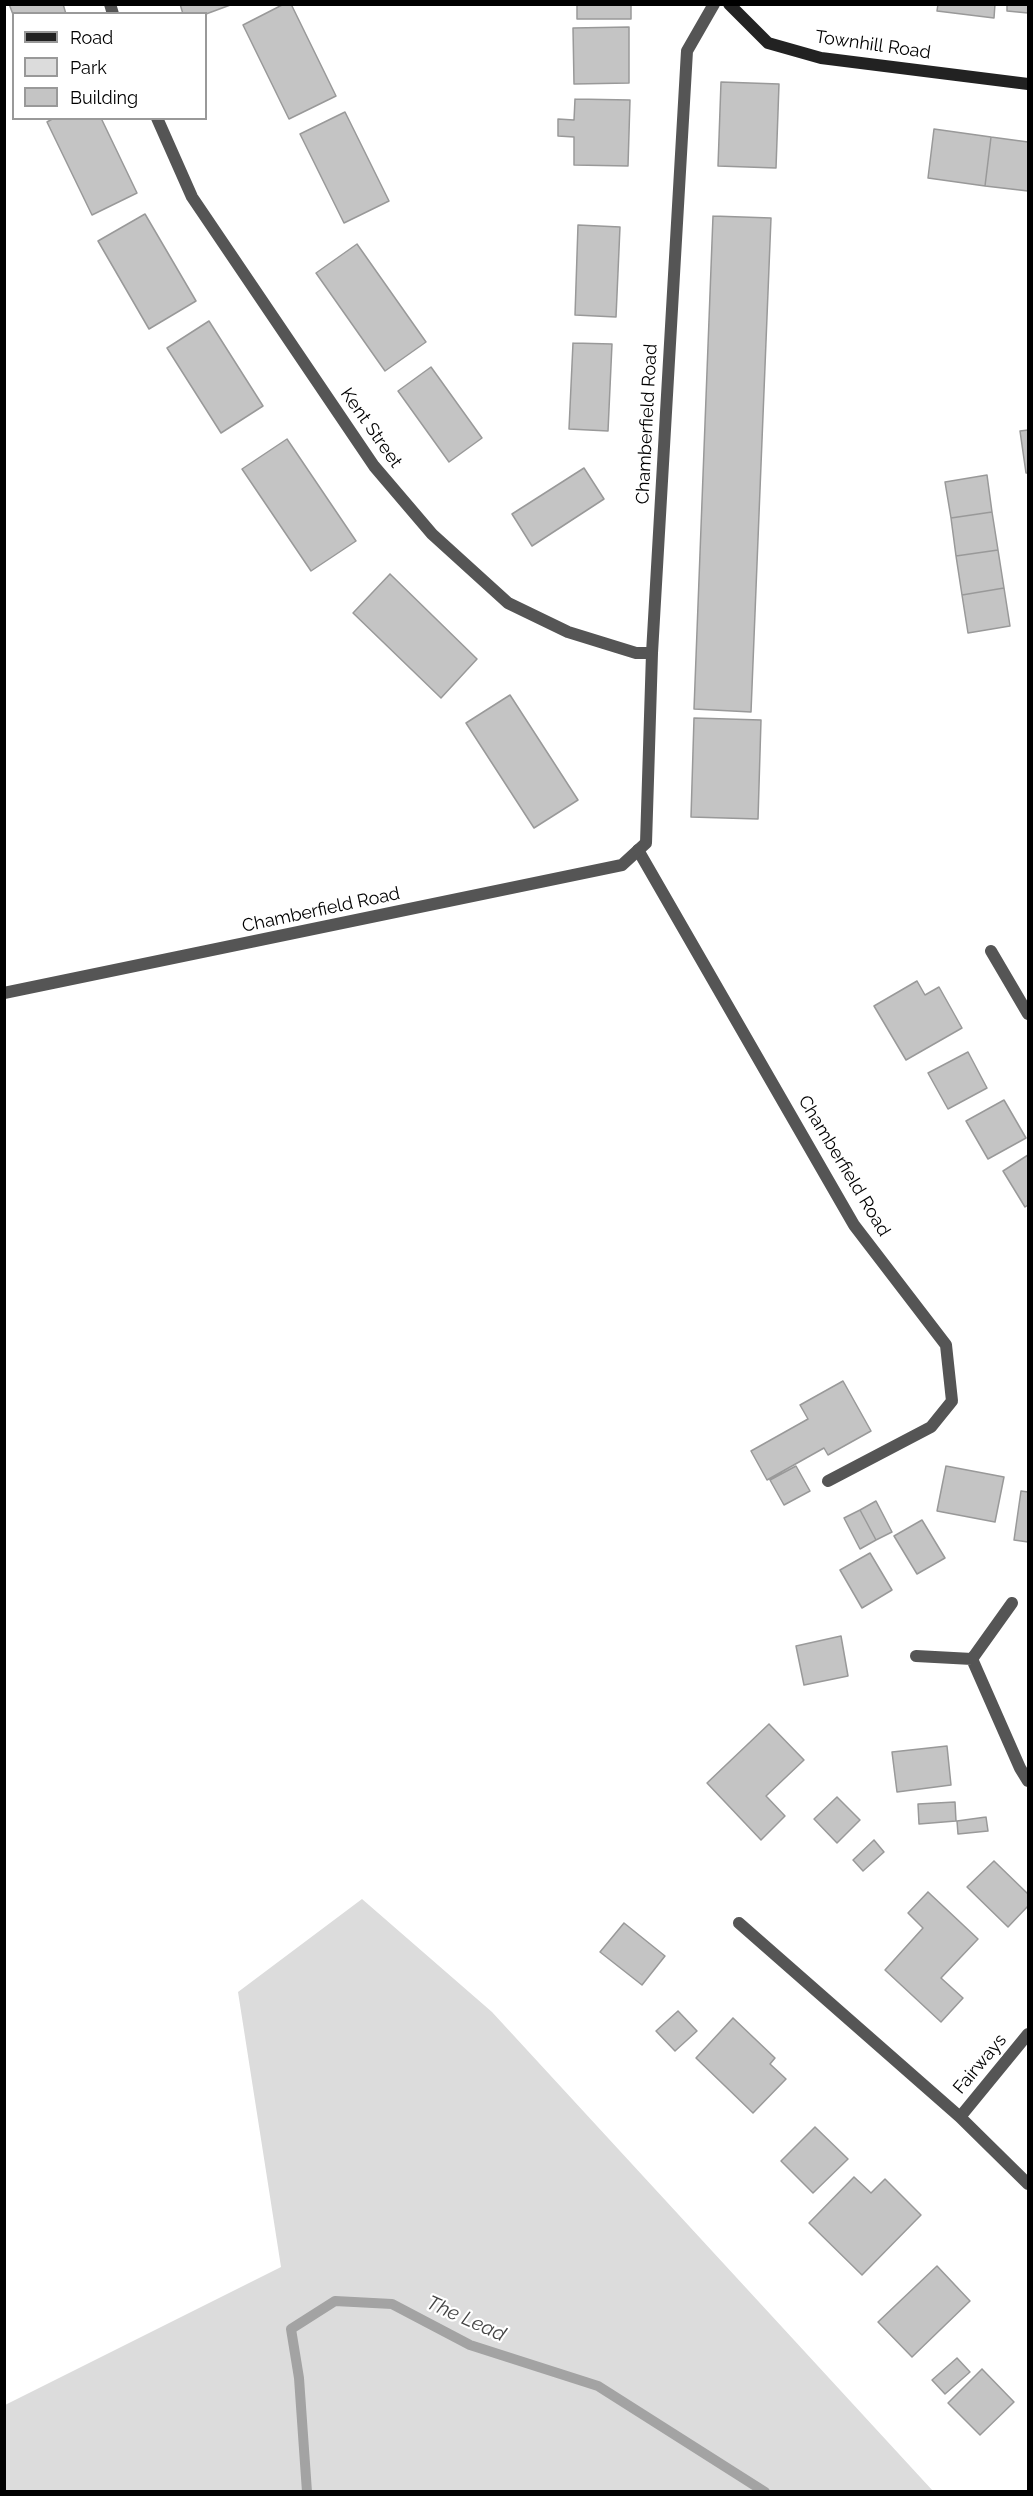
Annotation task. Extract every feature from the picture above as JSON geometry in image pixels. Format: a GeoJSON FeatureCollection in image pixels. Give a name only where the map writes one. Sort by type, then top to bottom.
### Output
{"type":"FeatureCollection","features":[{"type":"Feature","properties":{"kind":"street","name":"Chamberfield Road"},"geometry":{"type":"LineString","coordinates":[[4,993],[622,865],[646,843],[652,653],[687,51],[714,4]]}},
{"type":"Feature","properties":{"kind":"street","name":"Townhill Road"},"geometry":{"type":"LineString","coordinates":[[729,4],[768,43],[821,58],[1029,84]]}},
{"type":"Feature","properties":{"kind":"street","name":"Kent Street"},"geometry":{"type":"LineString","coordinates":[[158,120],[192,197],[374,466],[432,534],[508,603],[568,632],[636,653],[652,653]]}},
{"type":"Feature","properties":{"kind":"street","name":"Chamberfield Road"},"geometry":{"type":"LineString","coordinates":[[638,850],[854,1225],[946,1345],[952,1401],[931,1427],[828,1481]]}},
{"type":"Feature","properties":{"kind":"street"},"geometry":{"type":"LineString","coordinates":[[991,951],[1029,1014]]}},
{"type":"Feature","properties":{"kind":"street"},"geometry":{"type":"LineString","coordinates":[[972,1659],[1012,1603]]}},
{"type":"Feature","properties":{"kind":"street"},"geometry":{"type":"LineString","coordinates":[[916,1656],[972,1659]]}},
{"type":"Feature","properties":{"kind":"street"},"geometry":{"type":"LineString","coordinates":[[972,1659],[1020,1768],[1029,1781]]}},
{"type":"Feature","properties":{"kind":"street"},"geometry":{"type":"LineString","coordinates":[[739,1923],[960,2117],[1029,2184]]}},
{"type":"Feature","properties":{"kind":"street","name":"Fairways"},"geometry":{"type":"LineString","coordinates":[[960,2117],[1029,2034]]}},
{"type":"Feature","properties":{"kind":"green space"},"geometry":{"type":"Polygon","coordinates":[[[362,1899],[492,2012],[933,2491],[5,2491],[5,2405],[281,2267],[238,1992],[362,1899]]]}},
{"type":"Feature","properties":{"kind":"building"},"geometry":{"type":"Polygon","coordinates":[[[9,4],[63,4],[65,12],[12,12],[9,4]]]}},
{"type":"Feature","properties":{"kind":"building"},"geometry":{"type":"Polygon","coordinates":[[[180,4],[233,4],[207,14],[182,12],[180,4]]]}},
{"type":"Feature","properties":{"kind":"building"},"geometry":{"type":"Polygon","coordinates":[[[284,4],[291,4],[336,96],[289,119],[243,25],[284,4]]]}},
{"type":"Feature","properties":{"kind":"building"},"geometry":{"type":"Polygon","coordinates":[[[577,4],[631,4],[631,19],[577,19],[577,4]]]}},
{"type":"Feature","properties":{"kind":"building"},"geometry":{"type":"Polygon","coordinates":[[[938,4],[995,4],[994,18],[937,11],[938,4]]]}},
{"type":"Feature","properties":{"kind":"building"},"geometry":{"type":"Polygon","coordinates":[[[1007,4],[1028,4],[1028,13],[1007,11],[1007,4]]]}},
{"type":"Feature","properties":{"kind":"building"},"geometry":{"type":"Polygon","coordinates":[[[629,27],[629,83],[574,84],[573,28],[629,27]]]}},
{"type":"Feature","properties":{"kind":"building"},"geometry":{"type":"Polygon","coordinates":[[[721,82],[779,84],[776,168],[718,166],[721,82]]]}},
{"type":"Feature","properties":{"kind":"building"},"geometry":{"type":"Polygon","coordinates":[[[575,99],[630,100],[628,166],[574,165],[574,137],[558,136],[558,119],[574,120],[575,99]]]}},
{"type":"Feature","properties":{"kind":"building"},"geometry":{"type":"Polygon","coordinates":[[[345,112],[389,201],[344,223],[300,134],[345,112]]]}},
{"type":"Feature","properties":{"kind":"building"},"geometry":{"type":"Polygon","coordinates":[[[50,120],[102,120],[137,193],[92,215],[47,122],[50,120]]]}},
{"type":"Feature","properties":{"kind":"building"},"geometry":{"type":"Polygon","coordinates":[[[934,129],[991,137],[985,186],[928,178],[934,129]]]}},
{"type":"Feature","properties":{"kind":"building"},"geometry":{"type":"Polygon","coordinates":[[[991,137],[1028,142],[1028,191],[985,186],[991,137]]]}},
{"type":"Feature","properties":{"kind":"building"},"geometry":{"type":"Polygon","coordinates":[[[145,214],[196,301],[149,329],[98,241],[145,214]]]}},
{"type":"Feature","properties":{"kind":"building"},"geometry":{"type":"Polygon","coordinates":[[[713,216],[771,218],[751,712],[694,709],[713,216]]]}},
{"type":"Feature","properties":{"kind":"building"},"geometry":{"type":"Polygon","coordinates":[[[578,225],[620,227],[616,317],[575,315],[578,225]]]}},
{"type":"Feature","properties":{"kind":"building"},"geometry":{"type":"Polygon","coordinates":[[[357,244],[426,342],[385,371],[316,273],[357,244]]]}},
{"type":"Feature","properties":{"kind":"building"},"geometry":{"type":"Polygon","coordinates":[[[209,321],[263,406],[221,433],[167,348],[209,321]]]}},
{"type":"Feature","properties":{"kind":"building"},"geometry":{"type":"Polygon","coordinates":[[[573,343],[612,344],[608,431],[569,429],[573,343]]]}},
{"type":"Feature","properties":{"kind":"building"},"geometry":{"type":"Polygon","coordinates":[[[431,367],[482,438],[449,462],[398,391],[431,367]]]}},
{"type":"Feature","properties":{"kind":"building"},"geometry":{"type":"Polygon","coordinates":[[[1028,430],[1028,473],[1026,473],[1020,431],[1028,430]]]}},
{"type":"Feature","properties":{"kind":"building"},"geometry":{"type":"Polygon","coordinates":[[[287,439],[356,541],[311,571],[242,469],[287,439]]]}},
{"type":"Feature","properties":{"kind":"building"},"geometry":{"type":"Polygon","coordinates":[[[584,468],[604,499],[532,546],[512,514],[584,468]]]}},
{"type":"Feature","properties":{"kind":"building"},"geometry":{"type":"Polygon","coordinates":[[[987,475],[992,512],[951,518],[945,482],[987,475]]]}},
{"type":"Feature","properties":{"kind":"building"},"geometry":{"type":"Polygon","coordinates":[[[992,512],[998,550],[956,556],[951,518],[992,512]]]}},
{"type":"Feature","properties":{"kind":"building"},"geometry":{"type":"Polygon","coordinates":[[[998,550],[1004,588],[962,595],[956,556],[998,550]]]}},
{"type":"Feature","properties":{"kind":"building"},"geometry":{"type":"Polygon","coordinates":[[[390,574],[477,659],[441,698],[353,613],[390,574]]]}},
{"type":"Feature","properties":{"kind":"building"},"geometry":{"type":"Polygon","coordinates":[[[1004,588],[1010,626],[968,633],[962,595],[1004,588]]]}},
{"type":"Feature","properties":{"kind":"building"},"geometry":{"type":"Polygon","coordinates":[[[510,695],[578,800],[534,828],[466,723],[510,695]]]}},
{"type":"Feature","properties":{"kind":"building"},"geometry":{"type":"Polygon","coordinates":[[[694,718],[761,720],[758,819],[691,817],[694,718]]]}},
{"type":"Feature","properties":{"kind":"building"},"geometry":{"type":"Polygon","coordinates":[[[917,981],[925,995],[939,987],[962,1028],[906,1060],[874,1006],[917,981]]]}},
{"type":"Feature","properties":{"kind":"building"},"geometry":{"type":"Polygon","coordinates":[[[968,1052],[987,1088],[948,1109],[928,1073],[968,1052]]]}},
{"type":"Feature","properties":{"kind":"building"},"geometry":{"type":"Polygon","coordinates":[[[1004,1100],[1026,1138],[988,1159],[966,1121],[1004,1100]]]}},
{"type":"Feature","properties":{"kind":"building"},"geometry":{"type":"Polygon","coordinates":[[[1028,1155],[1028,1205],[1025,1207],[1003,1171],[1028,1155]]]}},
{"type":"Feature","properties":{"kind":"building"},"geometry":{"type":"Polygon","coordinates":[[[843,1381],[871,1431],[828,1455],[824,1448],[767,1480],[751,1451],[808,1419],[800,1405],[843,1381]]]}},
{"type":"Feature","properties":{"kind":"building"},"geometry":{"type":"Polygon","coordinates":[[[796,1466],[810,1491],[784,1505],[770,1480],[796,1466]]]}},
{"type":"Feature","properties":{"kind":"building"},"geometry":{"type":"Polygon","coordinates":[[[946,1466],[1004,1477],[995,1522],[937,1511],[946,1466]]]}},
{"type":"Feature","properties":{"kind":"building"},"geometry":{"type":"Polygon","coordinates":[[[1021,1491],[1028,1492],[1028,1542],[1014,1540],[1021,1491]]]}},
{"type":"Feature","properties":{"kind":"building"},"geometry":{"type":"Polygon","coordinates":[[[876,1501],[892,1532],[876,1540],[860,1510],[876,1501]]]}},
{"type":"Feature","properties":{"kind":"building"},"geometry":{"type":"Polygon","coordinates":[[[860,1510],[876,1540],[860,1549],[844,1518],[860,1510]]]}},
{"type":"Feature","properties":{"kind":"building"},"geometry":{"type":"Polygon","coordinates":[[[922,1520],[945,1558],[917,1574],[894,1536],[922,1520]]]}},
{"type":"Feature","properties":{"kind":"building"},"geometry":{"type":"Polygon","coordinates":[[[870,1553],[892,1590],[862,1608],[840,1570],[870,1553]]]}},
{"type":"Feature","properties":{"kind":"building"},"geometry":{"type":"Polygon","coordinates":[[[841,1636],[848,1676],[804,1685],[796,1646],[841,1636]]]}},
{"type":"Feature","properties":{"kind":"building"},"geometry":{"type":"Polygon","coordinates":[[[769,1724],[804,1760],[766,1796],[785,1816],[761,1840],[707,1783],[769,1724]]]}},
{"type":"Feature","properties":{"kind":"building"},"geometry":{"type":"Polygon","coordinates":[[[947,1746],[951,1785],[897,1792],[892,1752],[947,1746]]]}},
{"type":"Feature","properties":{"kind":"building"},"geometry":{"type":"Polygon","coordinates":[[[837,1797],[860,1820],[837,1843],[814,1819],[837,1797]]]}},
{"type":"Feature","properties":{"kind":"building"},"geometry":{"type":"Polygon","coordinates":[[[955,1802],[956,1821],[919,1824],[918,1804],[955,1802]]]}},
{"type":"Feature","properties":{"kind":"building"},"geometry":{"type":"Polygon","coordinates":[[[986,1817],[988,1831],[958,1834],[957,1821],[986,1817]]]}},
{"type":"Feature","properties":{"kind":"building"},"geometry":{"type":"Polygon","coordinates":[[[874,1840],[884,1852],[863,1871],[853,1860],[874,1840]]]}},
{"type":"Feature","properties":{"kind":"building"},"geometry":{"type":"Polygon","coordinates":[[[994,1861],[1028,1894],[1028,1906],[1008,1927],[967,1887],[994,1861]]]}},
{"type":"Feature","properties":{"kind":"building"},"geometry":{"type":"Polygon","coordinates":[[[928,1892],[978,1939],[941,1978],[963,1998],[941,2022],[885,1970],[923,1928],[908,1913],[928,1892]]]}},
{"type":"Feature","properties":{"kind":"building"},"geometry":{"type":"Polygon","coordinates":[[[624,1923],[665,1956],[642,1985],[600,1952],[624,1923]]]}},
{"type":"Feature","properties":{"kind":"building"},"geometry":{"type":"Polygon","coordinates":[[[678,2011],[697,2031],[675,2051],[656,2031],[678,2011]]]}},
{"type":"Feature","properties":{"kind":"building"},"geometry":{"type":"Polygon","coordinates":[[[733,2018],[775,2058],[770,2064],[786,2079],[753,2113],[696,2058],[733,2018]]]}},
{"type":"Feature","properties":{"kind":"building"},"geometry":{"type":"Polygon","coordinates":[[[815,2127],[848,2159],[813,2193],[781,2161],[815,2127]]]}},
{"type":"Feature","properties":{"kind":"building"},"geometry":{"type":"Polygon","coordinates":[[[854,2177],[871,2193],[885,2179],[921,2215],[862,2275],[809,2223],[854,2177]]]}},
{"type":"Feature","properties":{"kind":"building"},"geometry":{"type":"Polygon","coordinates":[[[937,2266],[970,2301],[912,2357],[878,2322],[937,2266]]]}},
{"type":"Feature","properties":{"kind":"building"},"geometry":{"type":"Polygon","coordinates":[[[957,2358],[970,2372],[945,2394],[932,2380],[957,2358]]]}},
{"type":"Feature","properties":{"kind":"building"},"geometry":{"type":"Polygon","coordinates":[[[982,2369],[1014,2402],[980,2435],[948,2403],[982,2369]]]}},
{"type":"Feature","properties":{"kind":"waterway","name":"The Lead"},"geometry":{"type":"LineString","coordinates":[[307,2492],[299,2378],[291,2329],[335,2301],[392,2304],[470,2345],[598,2386],[765,2492]]}}]}
